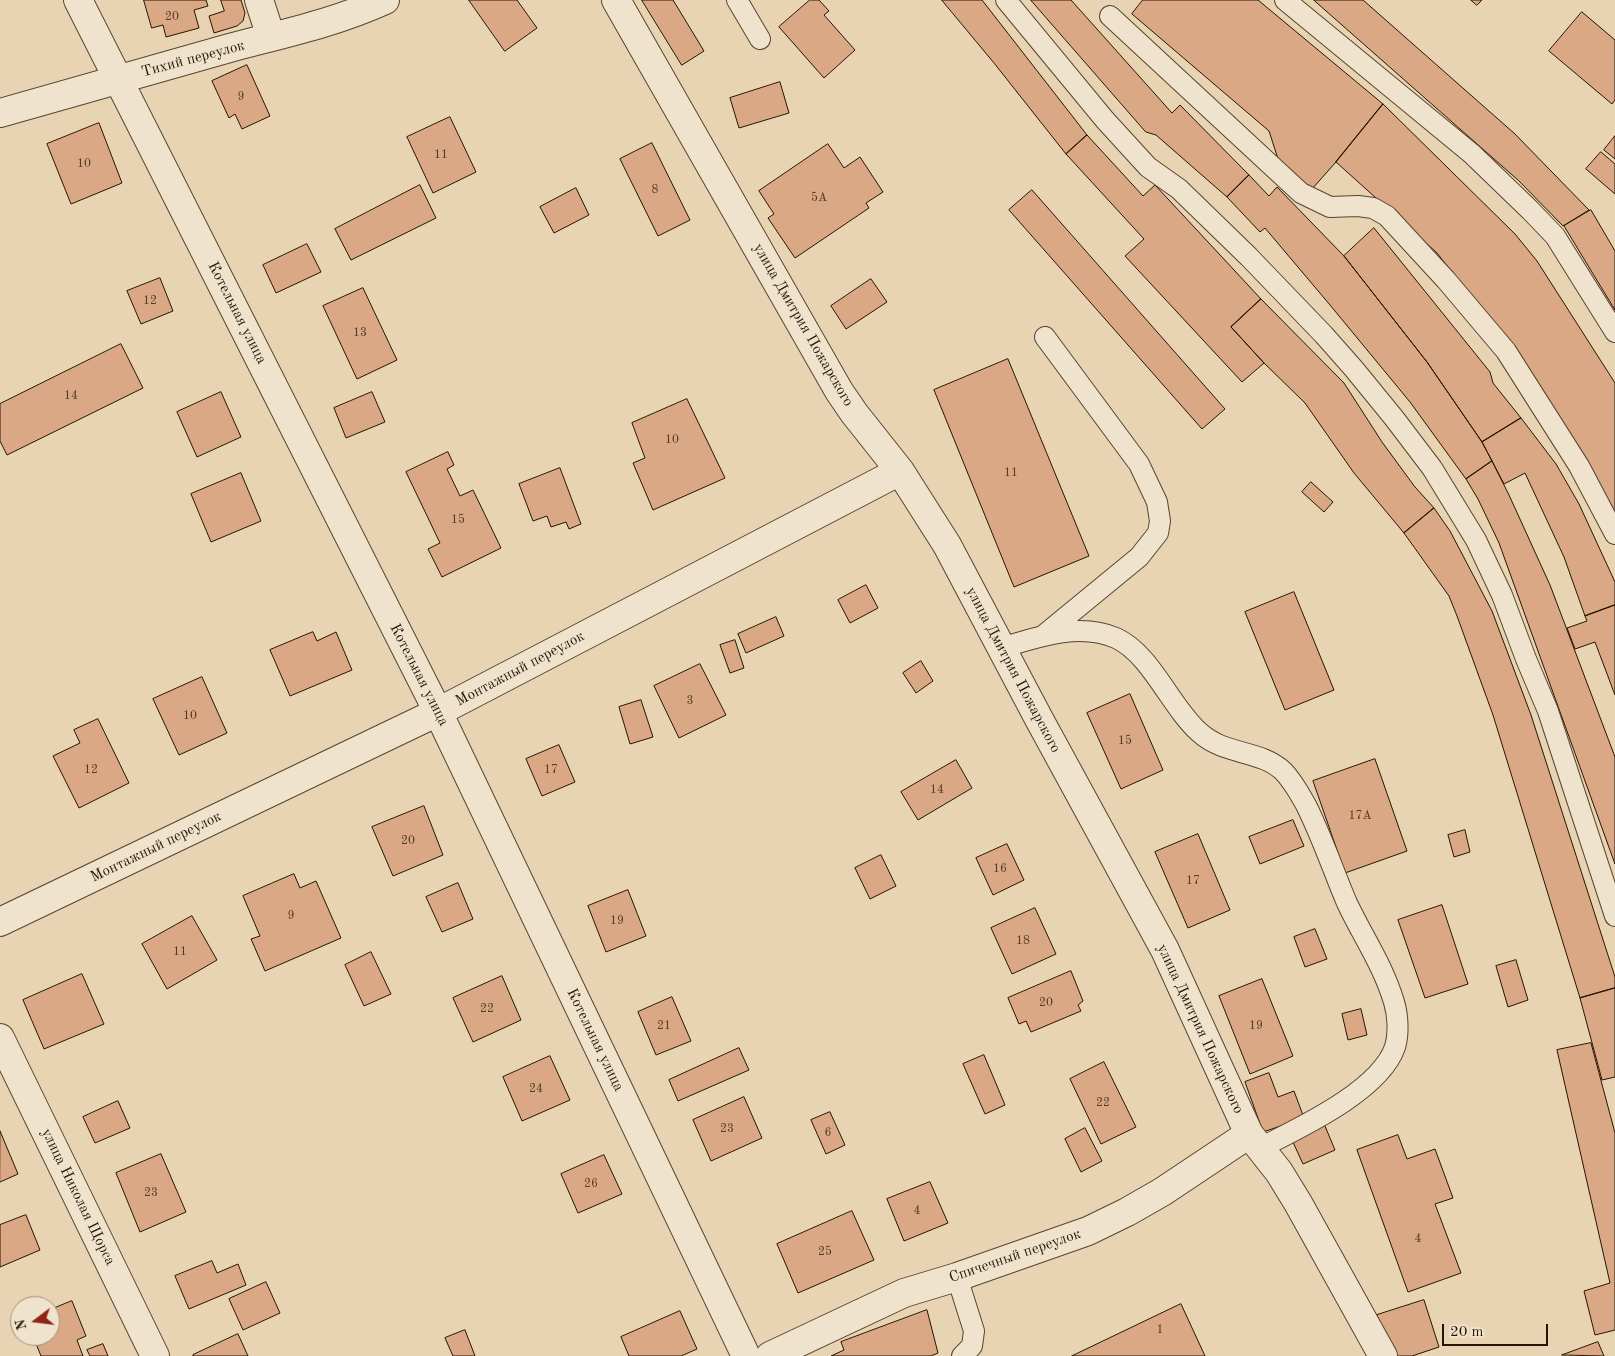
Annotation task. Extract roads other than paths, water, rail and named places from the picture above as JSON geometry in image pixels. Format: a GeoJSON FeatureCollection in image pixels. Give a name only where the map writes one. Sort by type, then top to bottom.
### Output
{"type":"FeatureCollection","features":[{"type":"Feature","properties":{"kind":"street","name":"Котельная улица"},"geometry":{"type":"LineString","coordinates":[[78,0],[438,712],[746,1356]]}},
{"type":"Feature","properties":{"kind":"street"},"geometry":{"type":"LineString","coordinates":[[259,0],[271,37]]}},
{"type":"Feature","properties":{"kind":"street","name":"Тихий переулок"},"geometry":{"type":"LineString","coordinates":[[0,113],[118,79],[324,24],[359,12],[384,0]]}},
{"type":"Feature","properties":{"kind":"street","name":"улица Дмитрия Пожарского"},"geometry":{"type":"LineString","coordinates":[[616,0],[839,391],[900,471],[947,545],[1165,950],[1254,1141],[1278,1172],[1298,1203],[1383,1356]]}},
{"type":"Feature","properties":{"kind":"street","name":"Монтажный переулок"},"geometry":{"type":"LineString","coordinates":[[0,922],[438,712],[900,471]]}},
{"type":"Feature","properties":{"kind":"street","name":"улица Николая Щорса"},"geometry":{"type":"LineString","coordinates":[[0,1038],[155,1356]]}},
{"type":"Feature","properties":{"kind":"street","name":"Спичечный переулок"},"geometry":{"type":"LineString","coordinates":[[770,1356],[904,1293],[957,1277],[1088,1231],[1128,1212],[1169,1187],[1254,1141]]}},
{"type":"Feature","properties":{"kind":"lane"},"geometry":{"type":"LineString","coordinates":[[737,0],[760,39]]}},
{"type":"Feature","properties":{"kind":"lane"},"geometry":{"type":"LineString","coordinates":[[1006,0],[1105,120],[1148,167],[1179,189],[1249,257],[1324,335],[1394,418],[1432,468],[1476,540],[1502,595],[1548,711],[1615,916]]}},
{"type":"Feature","properties":{"kind":"lane"},"geometry":{"type":"LineString","coordinates":[[1285,0],[1472,154],[1530,210],[1555,236],[1615,332]]}},
{"type":"Feature","properties":{"kind":"lane"},"geometry":{"type":"LineString","coordinates":[[1110,16],[1301,193],[1330,207],[1358,206],[1373,208],[1387,216],[1446,280],[1506,351],[1579,466],[1615,534]]}},
{"type":"Feature","properties":{"kind":"lane"},"geometry":{"type":"LineString","coordinates":[[1044,635],[1139,557],[1158,533],[1160,521],[1157,502],[1139,464],[1045,337]]}},
{"type":"Feature","properties":{"kind":"lane"},"geometry":{"type":"LineString","coordinates":[[1001,648],[1044,635],[1082,631],[1115,638],[1129,645],[1142,657],[1167,694],[1198,732],[1212,743],[1268,761],[1283,771],[1294,784],[1319,831],[1333,871],[1349,906],[1383,969],[1395,1005],[1397,1034],[1394,1047],[1378,1074],[1352,1095],[1322,1116],[1254,1141]]}},
{"type":"Feature","properties":{"kind":"lane"},"geometry":{"type":"LineString","coordinates":[[957,1277],[974,1331],[972,1346],[962,1356]]}}]}
